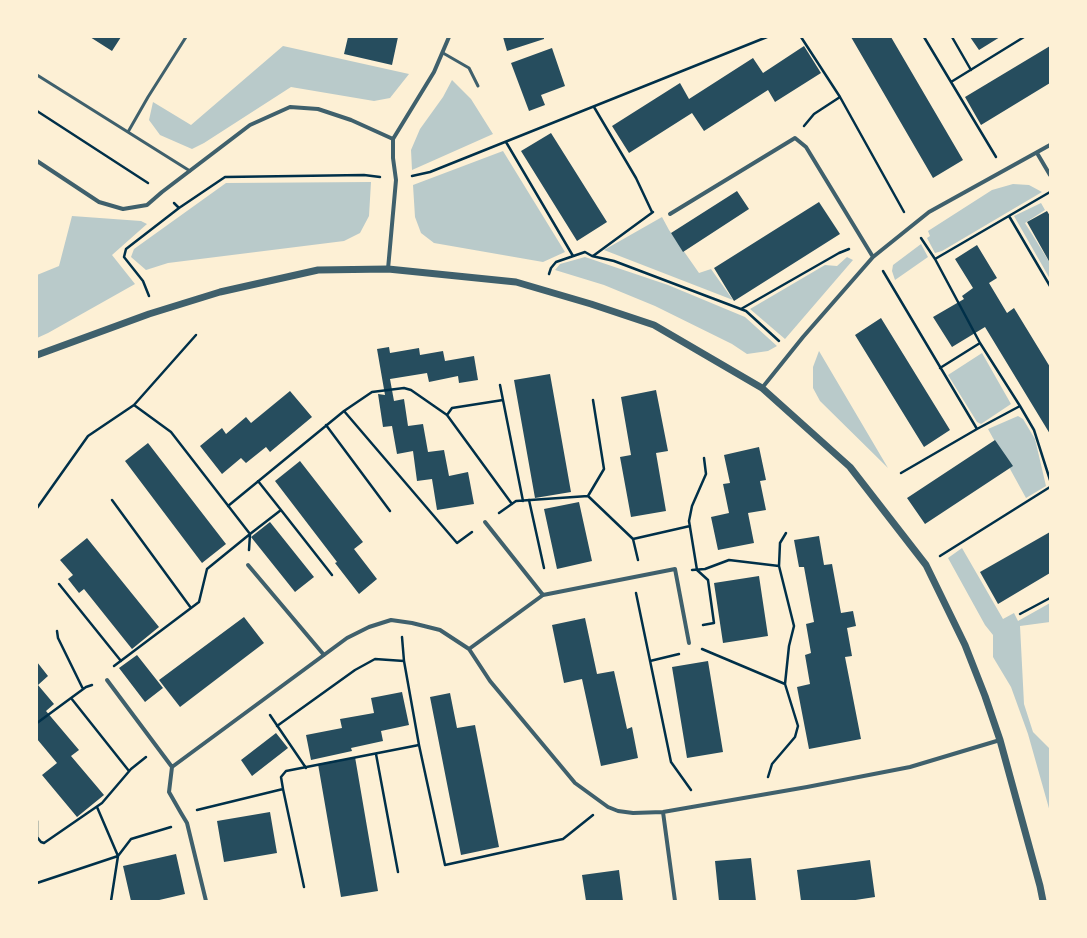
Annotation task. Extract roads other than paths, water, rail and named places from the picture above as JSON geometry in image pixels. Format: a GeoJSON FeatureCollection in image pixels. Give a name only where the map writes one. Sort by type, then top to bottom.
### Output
{"type":"FeatureCollection","features":[{"type":"Feature","properties":{"kind":"street"},"geometry":{"type":"LineString","coordinates":[[388,269],[396,180],[393,158],[393,139],[434,72],[448,37]]}},
{"type":"Feature","properties":{"kind":"street"},"geometry":{"type":"LineString","coordinates":[[37,161],[99,202],[123,209],[146,206],[162,192],[250,125],[290,107],[318,109],[351,120],[393,139]]}},
{"type":"Feature","properties":{"kind":"street"},"geometry":{"type":"LineString","coordinates":[[670,214],[795,138],[806,147],[873,257]]}},
{"type":"Feature","properties":{"kind":"street"},"geometry":{"type":"LineString","coordinates":[[762,388],[873,257],[929,212],[1050,145]]}},
{"type":"Feature","properties":{"kind":"street"},"geometry":{"type":"LineString","coordinates":[[1037,153],[1050,175]]}},
{"type":"Feature","properties":{"kind":"street"},"geometry":{"type":"LineString","coordinates":[[37,355],[155,312],[220,292],[318,270],[388,269],[516,282],[591,304],[654,325],[762,388],[850,467],[926,565],[965,645],[985,696],[1000,740],[1043,901]]}},
{"type":"Feature","properties":{"kind":"street"},"geometry":{"type":"LineString","coordinates":[[485,522],[543,595]]}},
{"type":"Feature","properties":{"kind":"street"},"geometry":{"type":"LineString","coordinates":[[248,565],[324,655]]}},
{"type":"Feature","properties":{"kind":"street"},"geometry":{"type":"LineString","coordinates":[[469,649],[543,595],[675,569],[689,643]]}},
{"type":"Feature","properties":{"kind":"street"},"geometry":{"type":"LineString","coordinates":[[172,767],[347,638],[369,627],[391,620],[412,623],[440,630],[469,649],[490,681],[575,783],[608,807],[618,811],[633,813],[663,812],[762,795],[910,767],[1000,740]]}},
{"type":"Feature","properties":{"kind":"street"},"geometry":{"type":"LineString","coordinates":[[107,680],[172,767],[169,792],[187,823],[206,901]]}},
{"type":"Feature","properties":{"kind":"street"},"geometry":{"type":"LineString","coordinates":[[663,812],[675,901]]}},
{"type":"Feature","properties":{"kind":"lane"},"geometry":{"type":"LineString","coordinates":[[128,132],[186,37]]}},
{"type":"Feature","properties":{"kind":"lane"},"geometry":{"type":"LineString","coordinates":[[443,52],[469,68],[478,86]]}},
{"type":"Feature","properties":{"kind":"lane"},"geometry":{"type":"LineString","coordinates":[[37,75],[190,171]]}}]}
